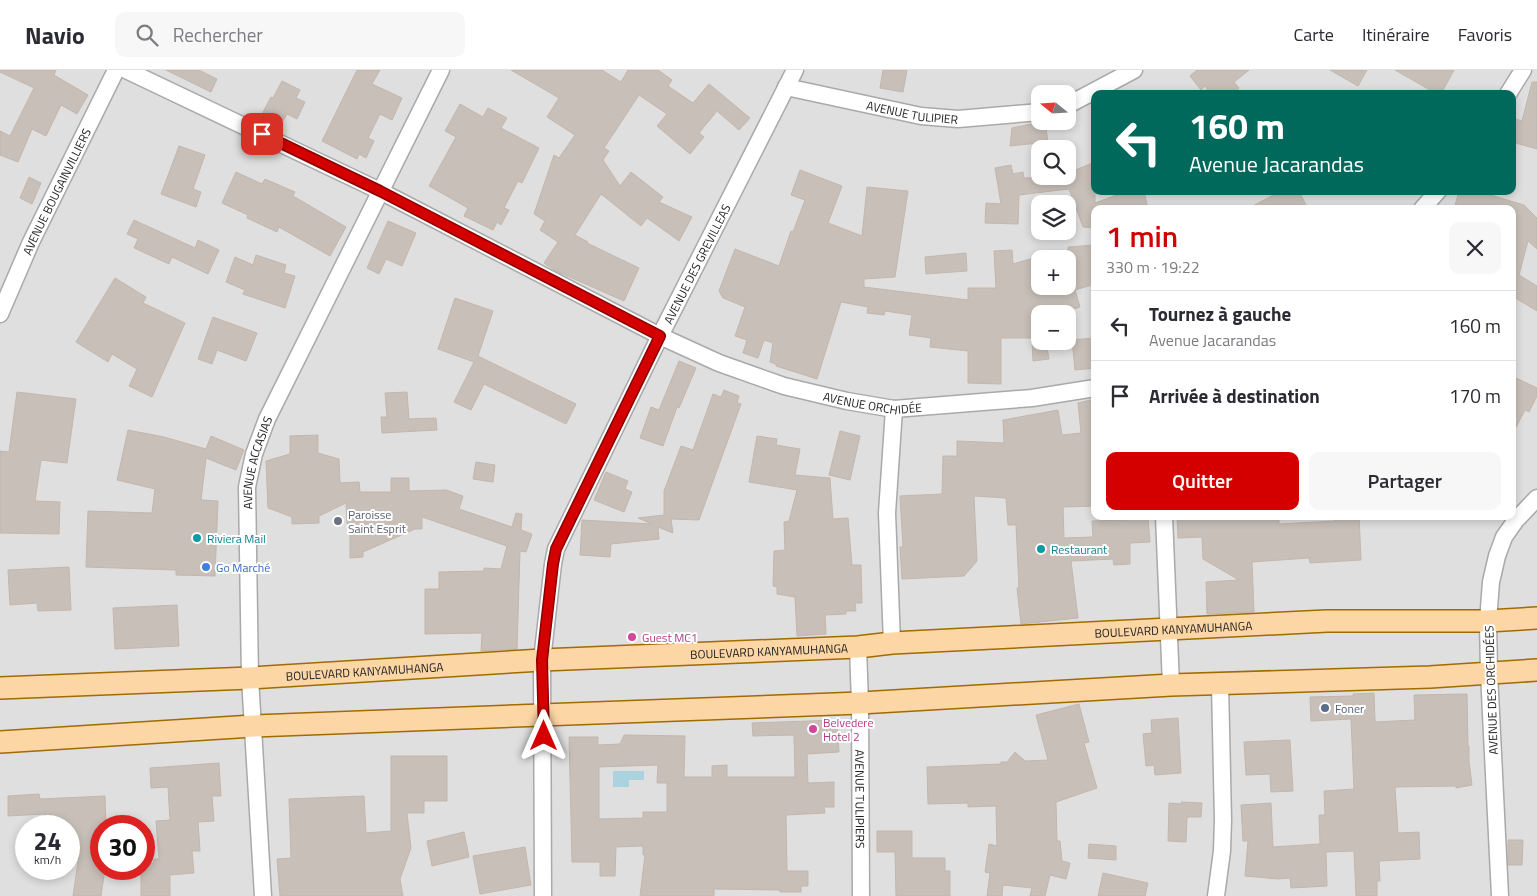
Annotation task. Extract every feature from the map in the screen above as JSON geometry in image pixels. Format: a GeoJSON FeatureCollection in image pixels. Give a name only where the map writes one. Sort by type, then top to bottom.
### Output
{"type":"FeatureCollection","features":[{"type":"Feature","properties":{"kind":"main road","name":"BOULEVARD KANYAMUHANGA"},"geometry":{"type":"LineString","coordinates":[[0,688],[250,678],[542,660],[858,647],[892,643],[1327,621],[1488,621],[1537,618]]}},
{"type":"Feature","properties":{"kind":"main road"},"geometry":{"type":"LineString","coordinates":[[0,742],[253,726],[860,703],[1171,685],[1430,678],[1537,670]]}},
{"type":"Feature","properties":{"kind":"street","name":"AVENUE BOUGAINVILLIERS"},"geometry":{"type":"LineString","coordinates":[[0,314],[31,242],[116,70]]}},
{"type":"Feature","properties":{"kind":"street","name":"AVENUE ORCHIDÉE"},"geometry":{"type":"LineString","coordinates":[[126,70],[380,191],[660,336],[719,363],[784,386],[847,401],[894,409],[1032,398],[1091,389]]}},
{"type":"Feature","properties":{"kind":"street","name":"AVENUE ACCASIAS"},"geometry":{"type":"LineString","coordinates":[[263,896],[250,678],[248,487],[254,454],[267,419],[441,70]]}},
{"type":"Feature","properties":{"kind":"street","name":"AVENUE DES GREVILLEAS"},"geometry":{"type":"LineString","coordinates":[[543,896],[544,716],[542,660],[556,549],[660,336],[795,70]]}},
{"type":"Feature","properties":{"kind":"street"},"geometry":{"type":"LineString","coordinates":[[1096,90],[1134,70]]}},
{"type":"Feature","properties":{"kind":"street"},"geometry":{"type":"LineString","coordinates":[[1510,90],[1523,70]]}},
{"type":"Feature","properties":{"kind":"street","name":"AVENUE TULIPIER"},"geometry":{"type":"LineString","coordinates":[[786,87],[922,116],[958,119],[1031,113]]}},
{"type":"Feature","properties":{"kind":"street"},"geometry":{"type":"LineString","coordinates":[[1076,101],[1091,93]]}},
{"type":"Feature","properties":{"kind":"street"},"geometry":{"type":"LineString","coordinates":[[1426,205],[1434,195]]}},
{"type":"Feature","properties":{"kind":"street"},"geometry":{"type":"LineString","coordinates":[[892,643],[887,513],[894,409]]}},
{"type":"Feature","properties":{"kind":"street","name":"AVENUE DES ORCHIDÉES"},"geometry":{"type":"LineString","coordinates":[[1500,896],[1489,673],[1488,621],[1491,582],[1504,537],[1516,520],[1537,498]]}},
{"type":"Feature","properties":{"kind":"street"},"geometry":{"type":"LineString","coordinates":[[1164,520],[1171,685]]}},
{"type":"Feature","properties":{"kind":"street","name":"AVENUE TULIPIERS"},"geometry":{"type":"LineString","coordinates":[[858,647],[861,896]]}},
{"type":"Feature","properties":{"kind":"street"},"geometry":{"type":"LineString","coordinates":[[1216,896],[1222,851],[1223,820],[1220,684]]}},
{"type":"Feature","properties":{"kind":"shaded area"},"geometry":{"type":"Polygon","coordinates":[[[0,70],[1537,70],[1537,896],[0,896],[0,70]]]}},
{"type":"Feature","properties":{"kind":"water"},"geometry":{"type":"Polygon","coordinates":[[[613,771],[644,771],[644,780],[629,780],[629,787],[613,787],[613,771]]]}},
{"type":"Feature","properties":{"kind":"building"},"geometry":{"type":"Polygon","coordinates":[[[0,70],[56,70],[54,75],[88,95],[77,114],[61,105],[46,136],[32,129],[18,162],[0,155],[0,131],[10,136],[34,88],[0,72],[0,70]]]}},
{"type":"Feature","properties":{"kind":"building"},"geometry":{"type":"Polygon","coordinates":[[[166,70],[199,70],[217,79],[211,92],[166,70]]]}},
{"type":"Feature","properties":{"kind":"building"},"geometry":{"type":"Polygon","coordinates":[[[357,70],[380,70],[372,84],[402,98],[392,120],[380,114],[368,138],[374,141],[366,158],[359,154],[357,159],[322,141],[357,70]]]}},
{"type":"Feature","properties":{"kind":"building"},"geometry":{"type":"Polygon","coordinates":[[[511,70],[602,70],[621,82],[628,70],[658,70],[672,80],[668,86],[693,103],[709,84],[750,118],[739,130],[717,111],[699,133],[704,137],[690,154],[657,126],[667,114],[639,95],[604,148],[609,151],[603,160],[620,186],[631,172],[663,197],[659,202],[692,217],[679,241],[647,218],[641,226],[601,194],[575,235],[587,243],[639,268],[624,301],[556,271],[544,263],[558,242],[540,230],[545,221],[534,214],[554,155],[559,158],[575,135],[547,117],[559,98],[511,70]]]}},
{"type":"Feature","properties":{"kind":"building"},"geometry":{"type":"Polygon","coordinates":[[[883,70],[907,70],[903,92],[880,88],[883,70]]]}},
{"type":"Feature","properties":{"kind":"building"},"geometry":{"type":"Polygon","coordinates":[[[1197,70],[1249,70],[1234,82],[1239,88],[1237,90],[1208,90],[1205,86],[1201,90],[1190,76],[1197,70]]]}},
{"type":"Feature","properties":{"kind":"building"},"geometry":{"type":"Polygon","coordinates":[[[1330,70],[1367,70],[1358,86],[1330,70]]]}},
{"type":"Feature","properties":{"kind":"building"},"geometry":{"type":"Polygon","coordinates":[[[1395,70],[1454,70],[1443,90],[1430,90],[1395,70]]]}},
{"type":"Feature","properties":{"kind":"building"},"geometry":{"type":"Polygon","coordinates":[[[282,81],[300,90],[296,98],[305,102],[297,119],[287,114],[280,126],[261,116],[282,81]]]}},
{"type":"Feature","properties":{"kind":"building"},"geometry":{"type":"Polygon","coordinates":[[[1532,82],[1537,82],[1537,149],[1516,143],[1516,119],[1522,121],[1532,82]]]}},
{"type":"Feature","properties":{"kind":"building"},"geometry":{"type":"Polygon","coordinates":[[[460,104],[483,117],[488,108],[507,118],[501,128],[539,148],[522,183],[518,181],[504,208],[509,210],[501,225],[497,222],[493,230],[464,216],[468,208],[429,186],[456,137],[445,131],[460,104]]]}},
{"type":"Feature","properties":{"kind":"building"},"geometry":{"type":"Polygon","coordinates":[[[1031,124],[1031,130],[1046,130],[1048,140],[1031,140],[1031,144],[1010,146],[1012,128],[1031,124]]]}},
{"type":"Feature","properties":{"kind":"building"},"geometry":{"type":"Polygon","coordinates":[[[179,146],[205,155],[193,189],[201,192],[196,207],[161,194],[179,146]]]}},
{"type":"Feature","properties":{"kind":"building"},"geometry":{"type":"Polygon","coordinates":[[[1091,164],[1091,195],[1095,195],[1095,203],[1117,195],[1145,195],[1147,205],[1091,205],[1091,228],[1083,227],[1076,208],[1076,195],[1071,195],[1069,189],[1019,195],[1018,224],[985,223],[986,203],[1001,204],[995,168],[1011,165],[1013,174],[1023,172],[1024,178],[1031,178],[1031,185],[1076,185],[1076,170],[1091,164]]]}},
{"type":"Feature","properties":{"kind":"building"},"geometry":{"type":"Polygon","coordinates":[[[800,170],[842,186],[828,223],[862,236],[867,187],[908,191],[895,277],[864,279],[864,287],[968,300],[968,288],[996,288],[994,251],[1012,250],[1013,264],[1031,259],[1031,295],[1076,295],[1076,293],[1080,307],[1076,308],[1076,305],[1031,305],[1031,338],[1001,338],[1001,384],[968,383],[968,351],[930,347],[931,338],[909,335],[912,315],[885,311],[884,315],[867,313],[868,307],[841,302],[817,379],[776,366],[776,364],[770,362],[773,343],[764,340],[758,358],[743,353],[747,340],[735,336],[745,307],[723,298],[719,291],[735,249],[779,266],[791,231],[793,232],[805,200],[791,195],[800,170]]]}},
{"type":"Feature","properties":{"kind":"building"},"geometry":{"type":"Polygon","coordinates":[[[236,172],[262,184],[265,179],[295,192],[293,196],[346,227],[330,256],[279,227],[277,232],[247,218],[248,215],[222,203],[236,172]]]}},
{"type":"Feature","properties":{"kind":"building"},"geometry":{"type":"Polygon","coordinates":[[[29,177],[41,183],[32,204],[20,198],[29,177]]]}},
{"type":"Feature","properties":{"kind":"building"},"geometry":{"type":"Polygon","coordinates":[[[1273,195],[1301,195],[1306,205],[1255,205],[1273,195]]]}},
{"type":"Feature","properties":{"kind":"building"},"geometry":{"type":"Polygon","coordinates":[[[1458,195],[1490,195],[1524,205],[1537,218],[1537,249],[1528,241],[1519,275],[1537,286],[1537,311],[1516,298],[1516,205],[1455,205],[1458,195]]]}},
{"type":"Feature","properties":{"kind":"building"},"geometry":{"type":"Polygon","coordinates":[[[134,220],[195,248],[198,240],[219,250],[208,274],[172,257],[169,264],[134,248],[138,239],[127,234],[134,220]]]}},
{"type":"Feature","properties":{"kind":"building"},"geometry":{"type":"Polygon","coordinates":[[[388,221],[416,233],[402,266],[386,259],[379,274],[367,268],[388,221]]]}},
{"type":"Feature","properties":{"kind":"building"},"geometry":{"type":"Polygon","coordinates":[[[1091,245],[1091,285],[1076,290],[1076,250],[1068,250],[1068,247],[1091,245]]]}},
{"type":"Feature","properties":{"kind":"building"},"geometry":{"type":"Polygon","coordinates":[[[966,253],[967,271],[926,274],[925,257],[966,253]]]}},
{"type":"Feature","properties":{"kind":"building"},"geometry":{"type":"Polygon","coordinates":[[[256,255],[286,265],[284,273],[295,276],[285,308],[243,294],[245,290],[226,282],[235,257],[253,265],[256,255]]]}},
{"type":"Feature","properties":{"kind":"building"},"geometry":{"type":"Polygon","coordinates":[[[115,278],[146,297],[143,303],[185,323],[152,397],[129,386],[137,369],[112,354],[108,362],[76,342],[115,278]]]}},
{"type":"Feature","properties":{"kind":"building"},"geometry":{"type":"Polygon","coordinates":[[[455,298],[493,311],[478,356],[576,404],[566,424],[484,384],[471,410],[454,402],[474,362],[438,349],[455,298]]]}},
{"type":"Feature","properties":{"kind":"building"},"geometry":{"type":"Polygon","coordinates":[[[213,317],[257,333],[246,361],[217,350],[212,364],[198,359],[213,317]]]}},
{"type":"Feature","properties":{"kind":"building"},"geometry":{"type":"Polygon","coordinates":[[[1091,338],[1091,368],[1075,370],[1073,350],[1076,350],[1076,340],[1091,338]]]}},
{"type":"Feature","properties":{"kind":"building"},"geometry":{"type":"Polygon","coordinates":[[[1032,350],[1048,350],[1049,359],[1033,361],[1032,350]]]}},
{"type":"Feature","properties":{"kind":"building"},"geometry":{"type":"Polygon","coordinates":[[[679,361],[696,368],[679,408],[677,407],[663,446],[640,438],[651,407],[659,410],[679,361]]]}},
{"type":"Feature","properties":{"kind":"building"},"geometry":{"type":"Polygon","coordinates":[[[1516,378],[1537,388],[1537,396],[1529,412],[1525,410],[1516,427],[1516,378]]]}},
{"type":"Feature","properties":{"kind":"building"},"geometry":{"type":"Polygon","coordinates":[[[724,390],[739,396],[737,403],[741,404],[699,520],[671,519],[673,533],[658,527],[659,539],[611,544],[610,557],[580,555],[582,520],[652,524],[638,518],[664,515],[664,491],[681,446],[693,450],[713,394],[721,397],[724,390]]]}},
{"type":"Feature","properties":{"kind":"building"},"geometry":{"type":"Polygon","coordinates":[[[17,392],[76,399],[67,463],[41,460],[35,501],[60,502],[59,534],[0,533],[0,451],[9,452],[17,392]]]}},
{"type":"Feature","properties":{"kind":"building"},"geometry":{"type":"Polygon","coordinates":[[[407,392],[409,419],[436,418],[437,430],[382,433],[381,417],[387,417],[385,393],[407,392]]]}},
{"type":"Feature","properties":{"kind":"building"},"geometry":{"type":"Polygon","coordinates":[[[1091,400],[1091,506],[1063,507],[1064,538],[1093,537],[1092,521],[1148,520],[1150,542],[1130,543],[1130,564],[1114,565],[1113,559],[1071,561],[1078,618],[1021,624],[1017,588],[1019,588],[1016,525],[1008,525],[1006,498],[974,496],[977,561],[964,576],[902,579],[900,547],[903,547],[900,496],[942,494],[943,456],[957,456],[957,441],[1004,443],[1003,420],[1058,410],[1062,435],[1081,433],[1078,403],[1091,400]]]}},
{"type":"Feature","properties":{"kind":"building"},"geometry":{"type":"Polygon","coordinates":[[[128,430],[164,437],[206,449],[211,436],[244,450],[236,470],[206,458],[201,500],[218,501],[215,576],[176,575],[176,570],[86,567],[88,511],[152,513],[155,489],[117,480],[128,430]]]}},
{"type":"Feature","properties":{"kind":"building"},"geometry":{"type":"Polygon","coordinates":[[[840,431],[860,436],[850,480],[829,475],[840,431]]]}},
{"type":"Feature","properties":{"kind":"building"},"geometry":{"type":"Polygon","coordinates":[[[318,435],[318,453],[339,459],[340,483],[359,482],[360,492],[391,492],[391,478],[409,478],[409,491],[446,490],[463,496],[459,509],[512,527],[516,513],[522,514],[521,530],[532,534],[526,552],[520,551],[517,649],[481,651],[482,633],[425,634],[425,589],[439,589],[439,572],[484,571],[484,568],[501,569],[507,546],[422,517],[422,529],[415,529],[363,552],[363,557],[350,558],[350,524],[347,524],[346,503],[319,516],[319,523],[292,524],[292,517],[268,508],[266,461],[290,454],[290,436],[318,435]]]}},
{"type":"Feature","properties":{"kind":"building"},"geometry":{"type":"Polygon","coordinates":[[[757,436],[777,439],[776,445],[800,449],[795,475],[830,478],[833,519],[848,518],[852,565],[861,565],[862,603],[855,603],[856,611],[846,611],[846,614],[825,615],[826,634],[797,636],[795,597],[777,594],[777,587],[773,586],[774,551],[785,550],[784,522],[789,521],[797,490],[749,482],[757,436]]]}},
{"type":"Feature","properties":{"kind":"building"},"geometry":{"type":"Polygon","coordinates":[[[476,462],[495,465],[493,482],[473,479],[476,462]]]}},
{"type":"Feature","properties":{"kind":"building"},"geometry":{"type":"Polygon","coordinates":[[[606,472],[628,481],[625,489],[632,492],[624,512],[594,500],[606,472]]]}},
{"type":"Feature","properties":{"kind":"building"},"geometry":{"type":"Polygon","coordinates":[[[1177,520],[1279,520],[1279,524],[1359,520],[1361,560],[1310,563],[1309,558],[1252,562],[1254,612],[1207,614],[1206,582],[1239,580],[1203,559],[1202,537],[1178,538],[1177,520]]]}},
{"type":"Feature","properties":{"kind":"building"},"geometry":{"type":"Polygon","coordinates":[[[69,567],[71,610],[38,611],[37,603],[10,605],[8,570],[69,567]]]}},
{"type":"Feature","properties":{"kind":"building"},"geometry":{"type":"Polygon","coordinates":[[[177,605],[179,646],[115,649],[113,608],[177,605]]]}},
{"type":"Feature","properties":{"kind":"building"},"geometry":{"type":"Polygon","coordinates":[[[1374,693],[1375,722],[1415,720],[1414,695],[1467,694],[1468,746],[1472,785],[1456,788],[1456,786],[1395,787],[1398,833],[1419,832],[1420,859],[1379,861],[1380,881],[1377,881],[1377,896],[1356,896],[1354,851],[1326,852],[1327,886],[1291,888],[1290,878],[1278,879],[1245,876],[1248,841],[1243,841],[1241,805],[1271,803],[1273,847],[1320,844],[1319,815],[1325,815],[1324,791],[1354,789],[1351,719],[1311,721],[1310,697],[1353,696],[1353,694],[1374,693]]]}},
{"type":"Feature","properties":{"kind":"building"},"geometry":{"type":"Polygon","coordinates":[[[1079,704],[1089,742],[1084,743],[1097,788],[1056,802],[1057,841],[1060,841],[1062,861],[1070,863],[1066,879],[1050,875],[1045,896],[1030,896],[1032,888],[1003,885],[1002,896],[987,896],[990,873],[985,872],[989,844],[997,846],[996,806],[968,807],[968,803],[928,804],[927,767],[1001,764],[1001,762],[1007,762],[1015,752],[1025,761],[1048,760],[1036,715],[1079,704]]]}},
{"type":"Feature","properties":{"kind":"building"},"geometry":{"type":"Polygon","coordinates":[[[1178,718],[1181,773],[1155,775],[1154,765],[1146,766],[1143,734],[1152,733],[1151,720],[1178,718]]]}},
{"type":"Feature","properties":{"kind":"building"},"geometry":{"type":"Polygon","coordinates":[[[837,720],[839,752],[807,754],[808,783],[834,782],[834,807],[824,807],[825,813],[786,815],[787,871],[808,871],[808,886],[801,886],[801,892],[714,889],[714,896],[640,896],[645,855],[643,855],[643,846],[616,847],[615,876],[600,876],[600,862],[572,862],[569,737],[598,737],[598,745],[620,744],[624,735],[685,736],[684,777],[712,777],[712,766],[727,765],[727,777],[795,777],[794,735],[753,736],[752,723],[837,720]],[[658,765],[599,767],[599,819],[643,818],[643,812],[667,812],[667,783],[657,783],[658,765]]]}},
{"type":"Feature","properties":{"kind":"building"},"geometry":{"type":"Polygon","coordinates":[[[1290,740],[1293,791],[1271,792],[1270,774],[1246,775],[1244,742],[1290,740]]]}},
{"type":"Feature","properties":{"kind":"building"},"geometry":{"type":"Polygon","coordinates":[[[391,756],[447,756],[447,801],[424,801],[424,813],[407,813],[411,848],[400,879],[403,896],[280,896],[277,859],[291,858],[289,799],[364,796],[366,833],[391,831],[391,756]]]}},
{"type":"Feature","properties":{"kind":"building"},"geometry":{"type":"Polygon","coordinates":[[[219,763],[221,796],[212,796],[214,821],[198,822],[200,851],[192,851],[194,873],[170,875],[170,896],[141,896],[141,880],[155,880],[155,859],[159,859],[156,821],[170,820],[168,787],[151,788],[150,768],[219,763]]]}},
{"type":"Feature","properties":{"kind":"building"},"geometry":{"type":"Polygon","coordinates":[[[39,794],[40,799],[105,796],[106,815],[90,815],[90,880],[103,880],[101,896],[73,896],[75,880],[80,880],[80,815],[8,816],[8,796],[39,794]]]}},
{"type":"Feature","properties":{"kind":"building"},"geometry":{"type":"Polygon","coordinates":[[[1181,802],[1202,803],[1201,817],[1187,817],[1186,842],[1168,841],[1169,803],[1182,804],[1181,802]]]}},
{"type":"Feature","properties":{"kind":"building"},"geometry":{"type":"Polygon","coordinates":[[[877,831],[912,831],[912,858],[945,858],[945,871],[950,871],[950,896],[896,896],[895,852],[877,852],[877,831]]]}},
{"type":"Feature","properties":{"kind":"building"},"geometry":{"type":"Polygon","coordinates":[[[464,832],[469,857],[432,866],[427,841],[464,832]]]}},
{"type":"Feature","properties":{"kind":"building"},"geometry":{"type":"Polygon","coordinates":[[[1508,840],[1523,840],[1522,865],[1508,865],[1508,840]]]}},
{"type":"Feature","properties":{"kind":"building"},"geometry":{"type":"Polygon","coordinates":[[[1089,844],[1116,846],[1116,860],[1088,858],[1089,844]]]}},
{"type":"Feature","properties":{"kind":"building"},"geometry":{"type":"Polygon","coordinates":[[[525,847],[531,885],[480,894],[473,856],[525,847]]]}},
{"type":"Feature","properties":{"kind":"building"},"geometry":{"type":"Polygon","coordinates":[[[1103,873],[1148,883],[1145,896],[1098,896],[1103,873]]]}},
{"type":"Feature","properties":{"kind":"place","name":"Paroisse Saint Esprit"},"geometry":{"type":"Point","coordinates":[338,521]}},
{"type":"Feature","properties":{"kind":"place","name":"Riviera Mail"},"geometry":{"type":"Point","coordinates":[197,538]}},
{"type":"Feature","properties":{"kind":"place","name":"Restaurant"},"geometry":{"type":"Point","coordinates":[1041,549]}},
{"type":"Feature","properties":{"kind":"place","name":"Go Marché"},"geometry":{"type":"Point","coordinates":[206,567]}},
{"type":"Feature","properties":{"kind":"place","name":"Guest MC1"},"geometry":{"type":"Point","coordinates":[632,637]}},
{"type":"Feature","properties":{"kind":"place","name":"Foner"},"geometry":{"type":"Point","coordinates":[1325,708]}},
{"type":"Feature","properties":{"kind":"place","name":"Belvedere Hotel 2"},"geometry":{"type":"Point","coordinates":[813,729]}},
{"type":"Feature","properties":{"kind":"route"},"geometry":{"type":"LineString","coordinates":[[262,134],[380,191],[660,336],[556,549],[542,660],[544,736]]}}]}
